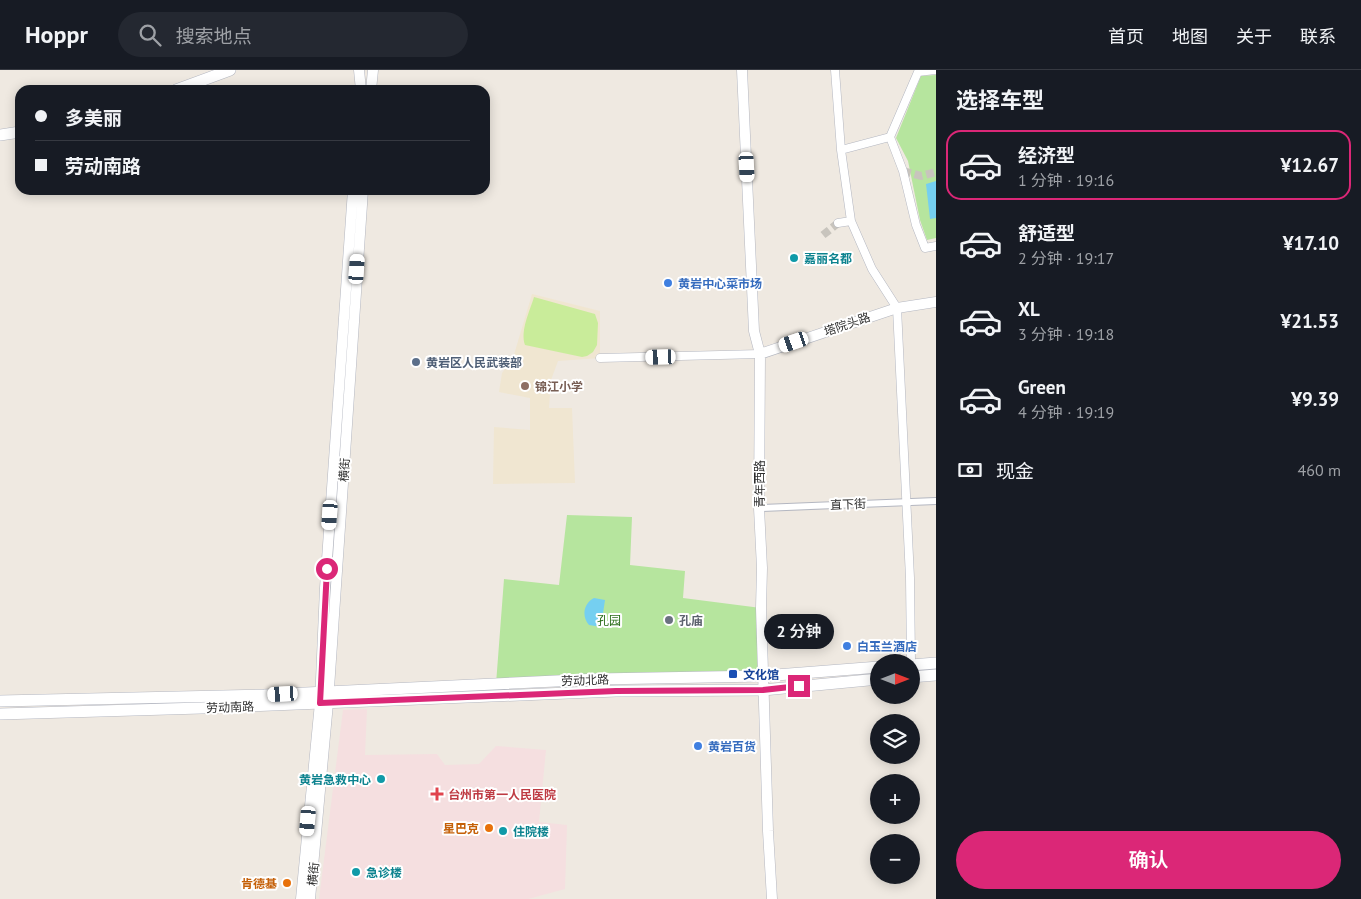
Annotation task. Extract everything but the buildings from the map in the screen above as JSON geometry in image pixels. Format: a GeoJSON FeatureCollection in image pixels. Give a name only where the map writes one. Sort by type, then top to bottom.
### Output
{"type":"FeatureCollection","features":[{"type":"Feature","properties":{"kind":"main road"},"geometry":{"type":"LineString","coordinates":[[190,85],[230,70]]}},
{"type":"Feature","properties":{"kind":"main road"},"geometry":{"type":"LineString","coordinates":[[0,135],[15,133]]}},
{"type":"Feature","properties":{"kind":"main road"},"geometry":{"type":"LineString","coordinates":[[920,664],[936,664]]}},
{"type":"Feature","properties":{"kind":"main road","name":"劳动北路"},"geometry":{"type":"LineString","coordinates":[[324,697],[598,679],[763,676],[870,669]]}},
{"type":"Feature","properties":{"kind":"main road"},"geometry":{"type":"LineString","coordinates":[[920,676],[936,675]]}},
{"type":"Feature","properties":{"kind":"main road","name":"劳动南路"},"geometry":{"type":"LineString","coordinates":[[0,714],[324,697],[763,690],[870,680]]}},
{"type":"Feature","properties":{"kind":"main road","name":"劳动南路"},"geometry":{"type":"LineString","coordinates":[[0,701],[264,695],[324,697]]}},
{"type":"Feature","properties":{"kind":"street"},"geometry":{"type":"LineString","coordinates":[[360,70],[361,85]]}},
{"type":"Feature","properties":{"kind":"street"},"geometry":{"type":"LineString","coordinates":[[372,85],[373,70]]}},
{"type":"Feature","properties":{"kind":"street","name":"青年西路"},"geometry":{"type":"LineString","coordinates":[[742,70],[754,331],[760,354],[759,508],[762,568],[761,608],[772,899]]}},
{"type":"Feature","properties":{"kind":"street"},"geometry":{"type":"LineString","coordinates":[[835,70],[841,150],[851,221],[872,269],[896,308],[910,578],[911,654]]}},
{"type":"Feature","properties":{"kind":"street"},"geometry":{"type":"LineString","coordinates":[[935,70],[918,72],[890,138],[903,171],[916,225],[925,248],[936,246]]}},
{"type":"Feature","properties":{"kind":"street"},"geometry":{"type":"LineString","coordinates":[[841,150],[890,138]]}},
{"type":"Feature","properties":{"kind":"street","name":"横街"},"geometry":{"type":"LineString","coordinates":[[310,899],[346,361],[353,195]]}},
{"type":"Feature","properties":{"kind":"street","name":"横街"},"geometry":{"type":"LineString","coordinates":[[346,361],[363,195]]}},
{"type":"Feature","properties":{"kind":"street"},"geometry":{"type":"LineString","coordinates":[[838,222],[851,221]]}},
{"type":"Feature","properties":{"kind":"street","name":"塔院头路"},"geometry":{"type":"LineString","coordinates":[[760,354],[896,308],[936,302]]}},
{"type":"Feature","properties":{"kind":"street"},"geometry":{"type":"LineString","coordinates":[[600,358],[760,354]]}},
{"type":"Feature","properties":{"kind":"street","name":"直下街"},"geometry":{"type":"LineString","coordinates":[[759,508],[936,501]]}},
{"type":"Feature","properties":{"kind":"street","name":"横街"},"geometry":{"type":"LineString","coordinates":[[301,899],[324,697]]}},
{"type":"Feature","properties":{"kind":"shaded area","name":"锦江小学"},"geometry":{"type":"Polygon","coordinates":[[[532,294],[600,311],[600,358],[558,361],[551,380],[549,408],[572,408],[575,483],[493,484],[494,427],[530,430],[530,398],[499,392],[502,373],[513,358],[532,294]]]}},
{"type":"Feature","properties":{"kind":"shaded area","name":"台州市第一人民医院"},"geometry":{"type":"Polygon","coordinates":[[[367,709],[365,755],[437,754],[445,765],[479,764],[496,746],[546,750],[539,822],[567,825],[565,889],[528,899],[319,899],[343,710],[367,709]]]}},
{"type":"Feature","properties":{"kind":"green space"},"geometry":{"type":"Polygon","coordinates":[[[936,75],[936,238],[927,240],[920,220],[908,161],[896,138],[921,76],[936,75]]]}},
{"type":"Feature","properties":{"kind":"green space"},"geometry":{"type":"Polygon","coordinates":[[[534,297],[595,314],[598,323],[597,345],[593,352],[582,357],[525,345],[525,327],[534,297]]]}},
{"type":"Feature","properties":{"kind":"green space","name":"孔园"},"geometry":{"type":"Polygon","coordinates":[[[567,515],[632,517],[630,565],[685,571],[683,598],[761,608],[763,676],[496,684],[504,579],[559,585],[567,515]]]}},
{"type":"Feature","properties":{"kind":"water"},"geometry":{"type":"Polygon","coordinates":[[[936,181],[936,218],[930,219],[926,184],[936,181]]]}},
{"type":"Feature","properties":{"kind":"water"},"geometry":{"type":"Polygon","coordinates":[[[594,598],[605,600],[601,627],[589,625],[584,614],[586,606],[594,598]]]}},
{"type":"Feature","properties":{"kind":"tunnel"},"geometry":{"type":"LineString","coordinates":[[903,171],[921,176],[936,172]]}},
{"type":"Feature","properties":{"kind":"tunnel"},"geometry":{"type":"LineString","coordinates":[[823,235],[838,223]]}},
{"type":"Feature","properties":{"kind":"place","name":"嘉丽名都"},"geometry":{"type":"Point","coordinates":[794,258]}},
{"type":"Feature","properties":{"kind":"place","name":"黄岩中心菜市场"},"geometry":{"type":"Point","coordinates":[668,283]}},
{"type":"Feature","properties":{"kind":"place","name":"黄岩区人民武装部"},"geometry":{"type":"Point","coordinates":[416,362]}},
{"type":"Feature","properties":{"kind":"place","name":"锦江小学"},"geometry":{"type":"Point","coordinates":[525,386]}},
{"type":"Feature","properties":{"kind":"place","name":"孔庙"},"geometry":{"type":"Point","coordinates":[669,620]}},
{"type":"Feature","properties":{"kind":"place","name":"白玉兰酒店"},"geometry":{"type":"Point","coordinates":[847,646]}},
{"type":"Feature","properties":{"kind":"place","name":"文化馆"},"geometry":{"type":"Point","coordinates":[733,674]}},
{"type":"Feature","properties":{"kind":"place","name":"黄岩百货"},"geometry":{"type":"Point","coordinates":[698,746]}},
{"type":"Feature","properties":{"kind":"place","name":"黄岩急救中心"},"geometry":{"type":"Point","coordinates":[381,779]}},
{"type":"Feature","properties":{"kind":"place","name":"台州市第一人民医院"},"geometry":{"type":"Point","coordinates":[437,794]}},
{"type":"Feature","properties":{"kind":"place","name":"星巴克"},"geometry":{"type":"Point","coordinates":[489,828]}},
{"type":"Feature","properties":{"kind":"place","name":"住院楼"},"geometry":{"type":"Point","coordinates":[503,831]}},
{"type":"Feature","properties":{"kind":"place","name":"急诊楼"},"geometry":{"type":"Point","coordinates":[356,872]}},
{"type":"Feature","properties":{"kind":"place","name":"肯德基"},"geometry":{"type":"Point","coordinates":[287,883]}},
{"type":"Feature","properties":{"kind":"route"},"geometry":{"type":"LineString","coordinates":[[327,569],[320,703],[616,691],[763,690],[799,686]]}}]}
